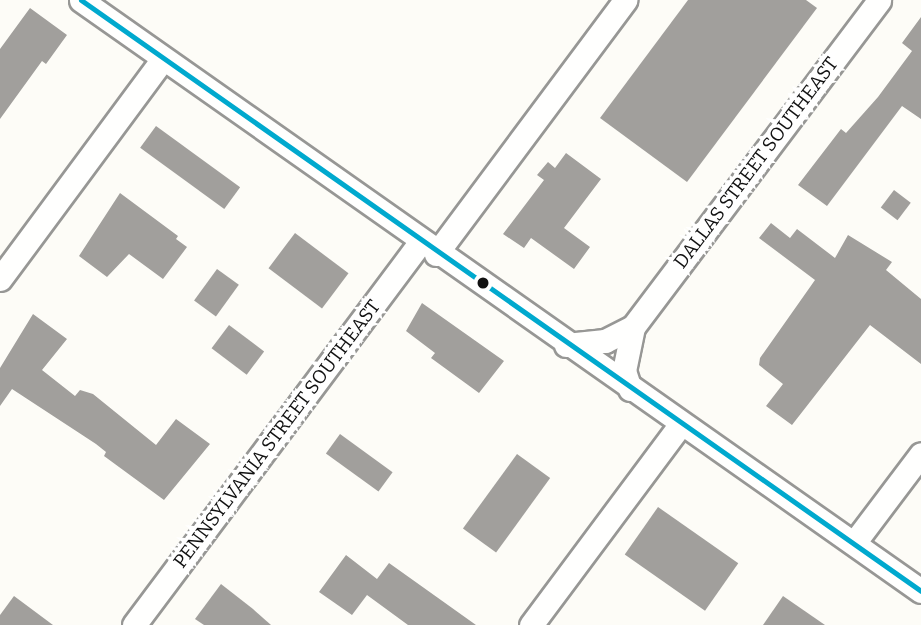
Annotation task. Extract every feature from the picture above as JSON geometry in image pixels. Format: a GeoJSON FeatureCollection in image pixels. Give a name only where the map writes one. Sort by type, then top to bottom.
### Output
{"type":"FeatureCollection","features":[{"type":"Feature","properties":{"kind":"street"},"geometry":{"type":"LineString","coordinates":[[80,0],[566,345],[921,591]]}},
{"type":"Feature","properties":{"kind":"street","name":"PENNSYLVANIA STREET SOUTHEAST"},"geometry":{"type":"LineString","coordinates":[[134,625],[625,0]]}},
{"type":"Feature","properties":{"kind":"street","name":"DALLAS STREET SOUTHEAST"},"geometry":{"type":"LineString","coordinates":[[630,389],[624,371],[633,327],[879,0]]}},
{"type":"Feature","properties":{"kind":"street"},"geometry":{"type":"LineString","coordinates":[[0,279],[162,60]]}},
{"type":"Feature","properties":{"kind":"street","name":"DALLAS STREET SOUTHEAST"},"geometry":{"type":"LineString","coordinates":[[566,345],[605,341],[633,327]]}},
{"type":"Feature","properties":{"kind":"street"},"geometry":{"type":"LineString","coordinates":[[531,625],[680,425]]}},
{"type":"Feature","properties":{"kind":"street"},"geometry":{"type":"LineString","coordinates":[[854,543],[921,454]]}},
{"type":"Feature","properties":{"kind":"building"},"geometry":{"type":"Polygon","coordinates":[[[688,0],[806,0],[817,8],[687,182],[600,118],[688,0]]]}},
{"type":"Feature","properties":{"kind":"building"},"geometry":{"type":"Polygon","coordinates":[[[30,8],[67,35],[46,64],[42,61],[0,119],[0,49],[30,8]]]}},
{"type":"Feature","properties":{"kind":"building"},"geometry":{"type":"Polygon","coordinates":[[[921,17],[921,119],[902,106],[827,206],[798,185],[841,129],[846,133],[878,97],[912,51],[902,43],[921,17]]]}},
{"type":"Feature","properties":{"kind":"building"},"geometry":{"type":"Polygon","coordinates":[[[156,126],[240,187],[224,209],[140,148],[156,126]]]}},
{"type":"Feature","properties":{"kind":"building"},"geometry":{"type":"Polygon","coordinates":[[[566,153],[601,179],[564,228],[590,247],[574,269],[531,238],[524,248],[503,234],[544,180],[537,175],[548,162],[555,168],[566,153]]]}},
{"type":"Feature","properties":{"kind":"building"},"geometry":{"type":"Polygon","coordinates":[[[894,190],[911,203],[898,220],[881,208],[894,190]]]}},
{"type":"Feature","properties":{"kind":"building"},"geometry":{"type":"Polygon","coordinates":[[[120,193],[178,236],[176,239],[187,247],[163,279],[129,254],[107,277],[79,256],[120,193]]]}},
{"type":"Feature","properties":{"kind":"building"},"geometry":{"type":"Polygon","coordinates":[[[771,223],[790,238],[797,229],[835,258],[848,235],[892,262],[886,270],[921,299],[921,364],[870,325],[792,425],[766,406],[783,384],[759,365],[760,358],[815,280],[759,238],[771,223]]]}},
{"type":"Feature","properties":{"kind":"building"},"geometry":{"type":"Polygon","coordinates":[[[295,233],[349,273],[322,308],[269,268],[295,233]]]}},
{"type":"Feature","properties":{"kind":"building"},"geometry":{"type":"Polygon","coordinates":[[[217,269],[239,285],[216,316],[194,301],[217,269]]]}},
{"type":"Feature","properties":{"kind":"building"},"geometry":{"type":"Polygon","coordinates":[[[422,303],[504,361],[479,393],[431,358],[435,353],[406,331],[422,303]]]}},
{"type":"Feature","properties":{"kind":"building"},"geometry":{"type":"Polygon","coordinates":[[[33,314],[67,339],[42,370],[75,396],[80,390],[93,394],[156,445],[176,419],[210,444],[164,500],[104,456],[106,452],[96,444],[12,389],[0,406],[0,368],[33,314]]]}},
{"type":"Feature","properties":{"kind":"building"},"geometry":{"type":"Polygon","coordinates":[[[229,325],[264,351],[247,375],[212,348],[229,325]]]}},
{"type":"Feature","properties":{"kind":"building"},"geometry":{"type":"Polygon","coordinates":[[[340,434],[393,472],[378,492],[326,453],[340,434]]]}},
{"type":"Feature","properties":{"kind":"building"},"geometry":{"type":"Polygon","coordinates":[[[517,454],[550,478],[496,553],[463,528],[517,454]]]}},
{"type":"Feature","properties":{"kind":"building"},"geometry":{"type":"Polygon","coordinates":[[[658,507],[738,563],[705,611],[625,555],[658,507]]]}},
{"type":"Feature","properties":{"kind":"building"},"geometry":{"type":"Polygon","coordinates":[[[346,555],[377,579],[389,563],[476,625],[408,625],[367,595],[352,615],[319,592],[346,555]]]}},
{"type":"Feature","properties":{"kind":"building"},"geometry":{"type":"Polygon","coordinates":[[[221,584],[271,625],[204,625],[195,619],[221,584]]]}},
{"type":"Feature","properties":{"kind":"building"},"geometry":{"type":"Polygon","coordinates":[[[14,596],[53,625],[0,625],[0,615],[14,596]]]}},
{"type":"Feature","properties":{"kind":"building"},"geometry":{"type":"Polygon","coordinates":[[[783,596],[825,625],[763,625],[783,596]]]}},
{"type":"Feature","properties":{"kind":"transit line"},"geometry":{"type":"LineString","coordinates":[[81,0],[921,591]]}}]}
